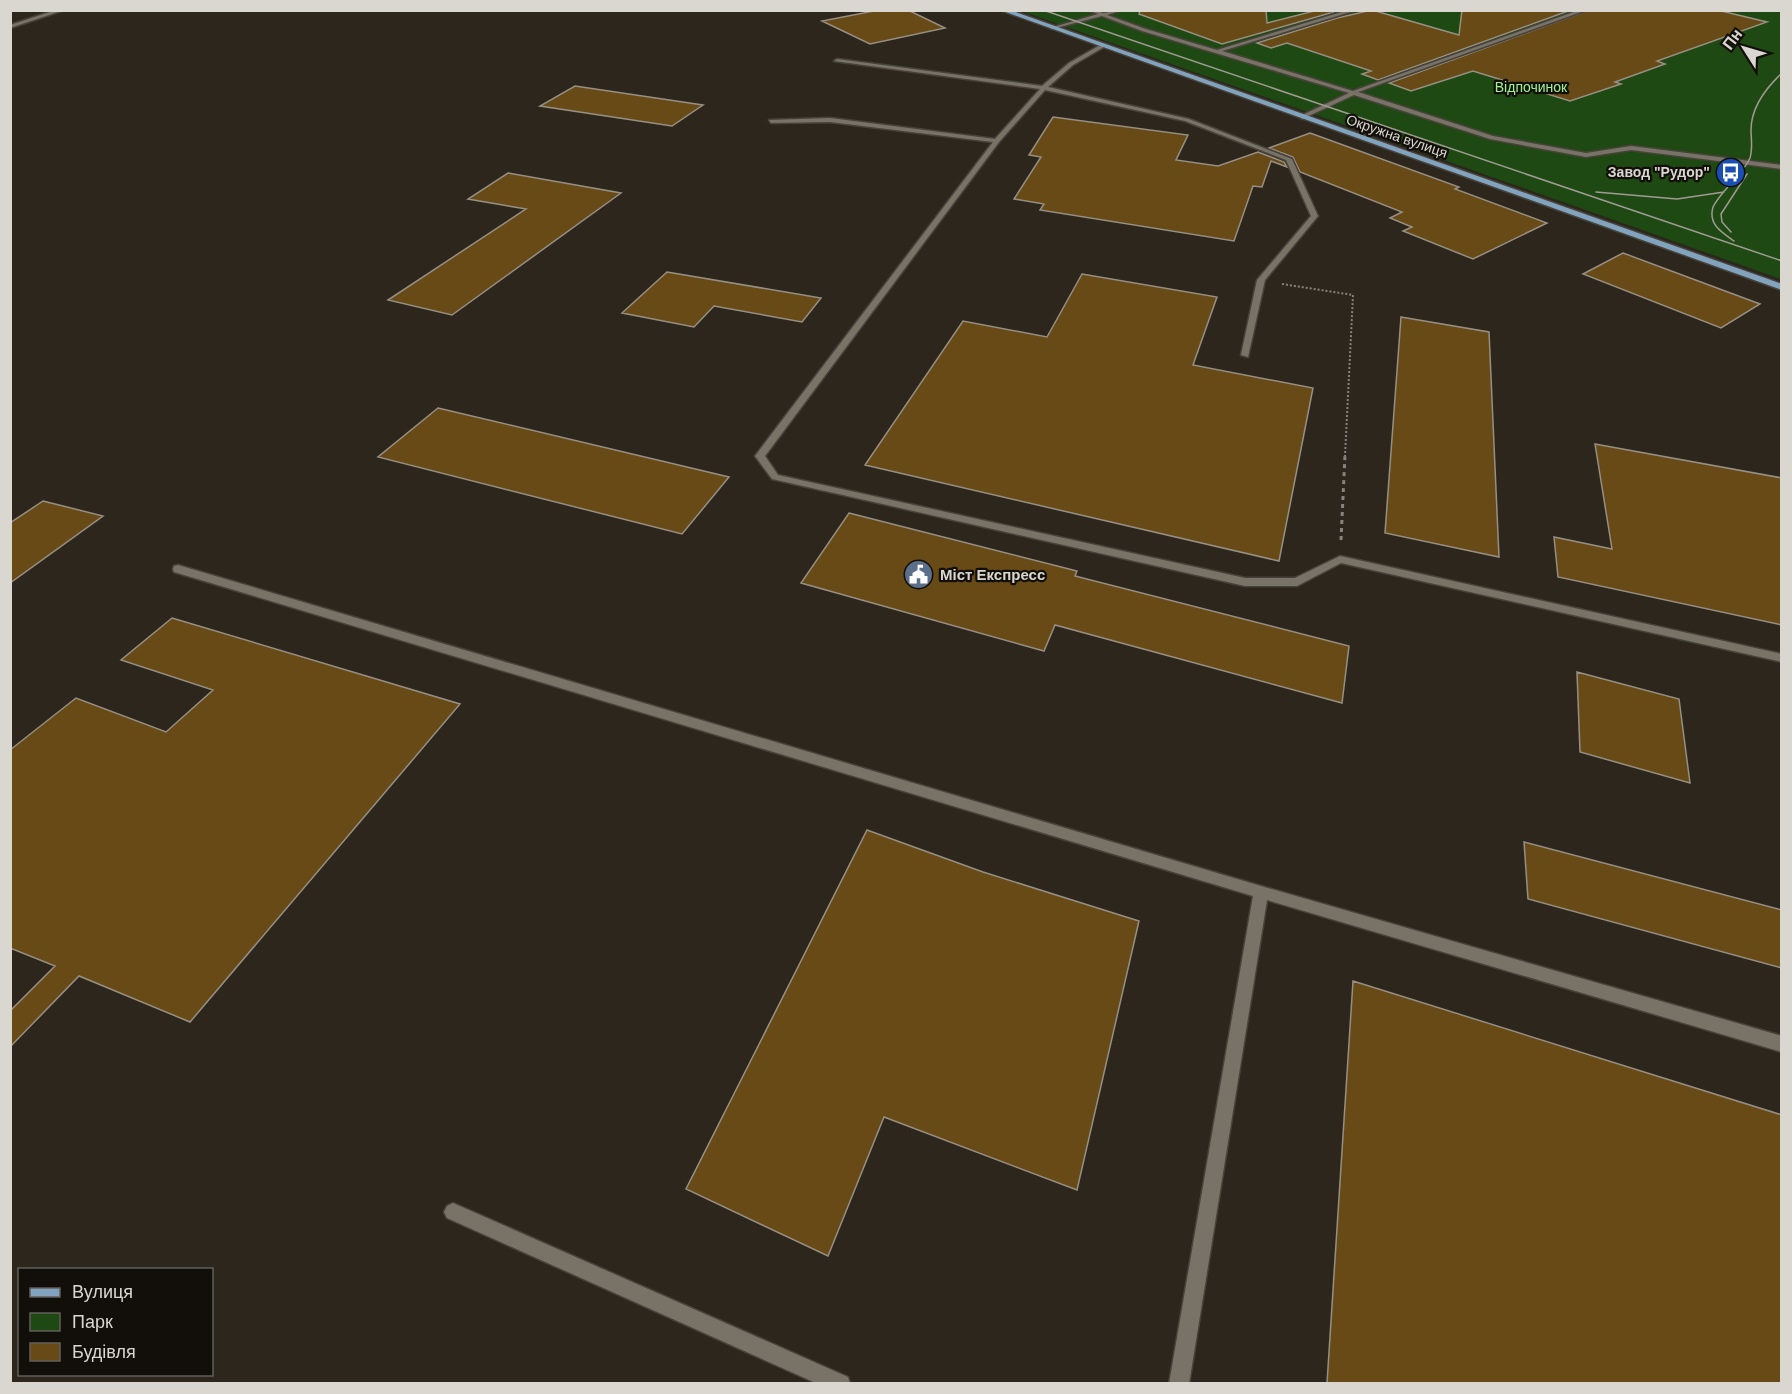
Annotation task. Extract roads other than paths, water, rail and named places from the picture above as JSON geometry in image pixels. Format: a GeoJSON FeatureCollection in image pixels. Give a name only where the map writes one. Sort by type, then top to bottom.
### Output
{"type":"FeatureCollection","features":[{"type":"Feature","properties":{"kind":"main road","name":"Окружна вулиця"},"geometry":{"type":"LineString","coordinates":[[1003,10],[1782,287]]}},
{"type":"Feature","properties":{"kind":"street"},"geometry":{"type":"LineString","coordinates":[[10,27],[62,10]]}},
{"type":"Feature","properties":{"kind":"street"},"geometry":{"type":"LineString","coordinates":[[1090,10],[1492,138],[1586,155],[1631,148],[1782,167]]}},
{"type":"Feature","properties":{"kind":"street"},"geometry":{"type":"LineString","coordinates":[[1052,28],[1120,10]]}},
{"type":"Feature","properties":{"kind":"street"},"geometry":{"type":"LineString","coordinates":[[1217,51],[1354,10]]}},
{"type":"Feature","properties":{"kind":"street"},"geometry":{"type":"LineString","coordinates":[[1302,117],[1352,93],[1585,10]]}},
{"type":"Feature","properties":{"kind":"street"},"geometry":{"type":"LineString","coordinates":[[1102,46],[1071,62],[1044,88],[998,141],[760,456],[775,477],[1245,582],[1297,582],[1340,559],[1782,658]]}},
{"type":"Feature","properties":{"kind":"street"},"geometry":{"type":"LineString","coordinates":[[837,61],[1044,88],[1187,120],[1288,159],[1315,216],[1261,280],[1245,355]]}},
{"type":"Feature","properties":{"kind":"street"},"geometry":{"type":"LineString","coordinates":[[771,121],[830,120],[998,141]]}},
{"type":"Feature","properties":{"kind":"street"},"geometry":{"type":"LineString","coordinates":[[178,569],[1261,892],[1782,1044]]}},
{"type":"Feature","properties":{"kind":"street"},"geometry":{"type":"LineString","coordinates":[[1179,1383],[1261,892]]}},
{"type":"Feature","properties":{"kind":"street"},"geometry":{"type":"LineString","coordinates":[[453,1212],[841,1383]]}},
{"type":"Feature","properties":{"kind":"tram line"},"geometry":{"type":"LineString","coordinates":[[1043,10],[1782,261]]}},
{"type":"Feature","properties":{"kind":"tram line"},"geometry":{"type":"LineString","coordinates":[[1723,192],[1742,171],[1750,158],[1752,122],[1757,106],[1770,85],[1782,73]]}},
{"type":"Feature","properties":{"kind":"tram line"},"geometry":{"type":"LineString","coordinates":[[1731,232],[1722,222],[1721,214],[1747,174]]}},
{"type":"Feature","properties":{"kind":"tram line"},"geometry":{"type":"LineString","coordinates":[[1596,192],[1677,199],[1723,192]]}},
{"type":"Feature","properties":{"kind":"tram line"},"geometry":{"type":"LineString","coordinates":[[1723,192],[1713,207],[1712,218],[1720,231],[1734,241]]}},
{"type":"Feature","properties":{"kind":"place","name":"Завод \"Рудор\""},"geometry":{"type":"Point","coordinates":[1731,172]}},
{"type":"Feature","properties":{"kind":"place","name":"Міст Експресс"},"geometry":{"type":"Point","coordinates":[919,575]}},
{"type":"Feature","properties":{"kind":"park label","name":"Відпочинок"},"geometry":{"type":"Point","coordinates":[1531,87]}}]}
